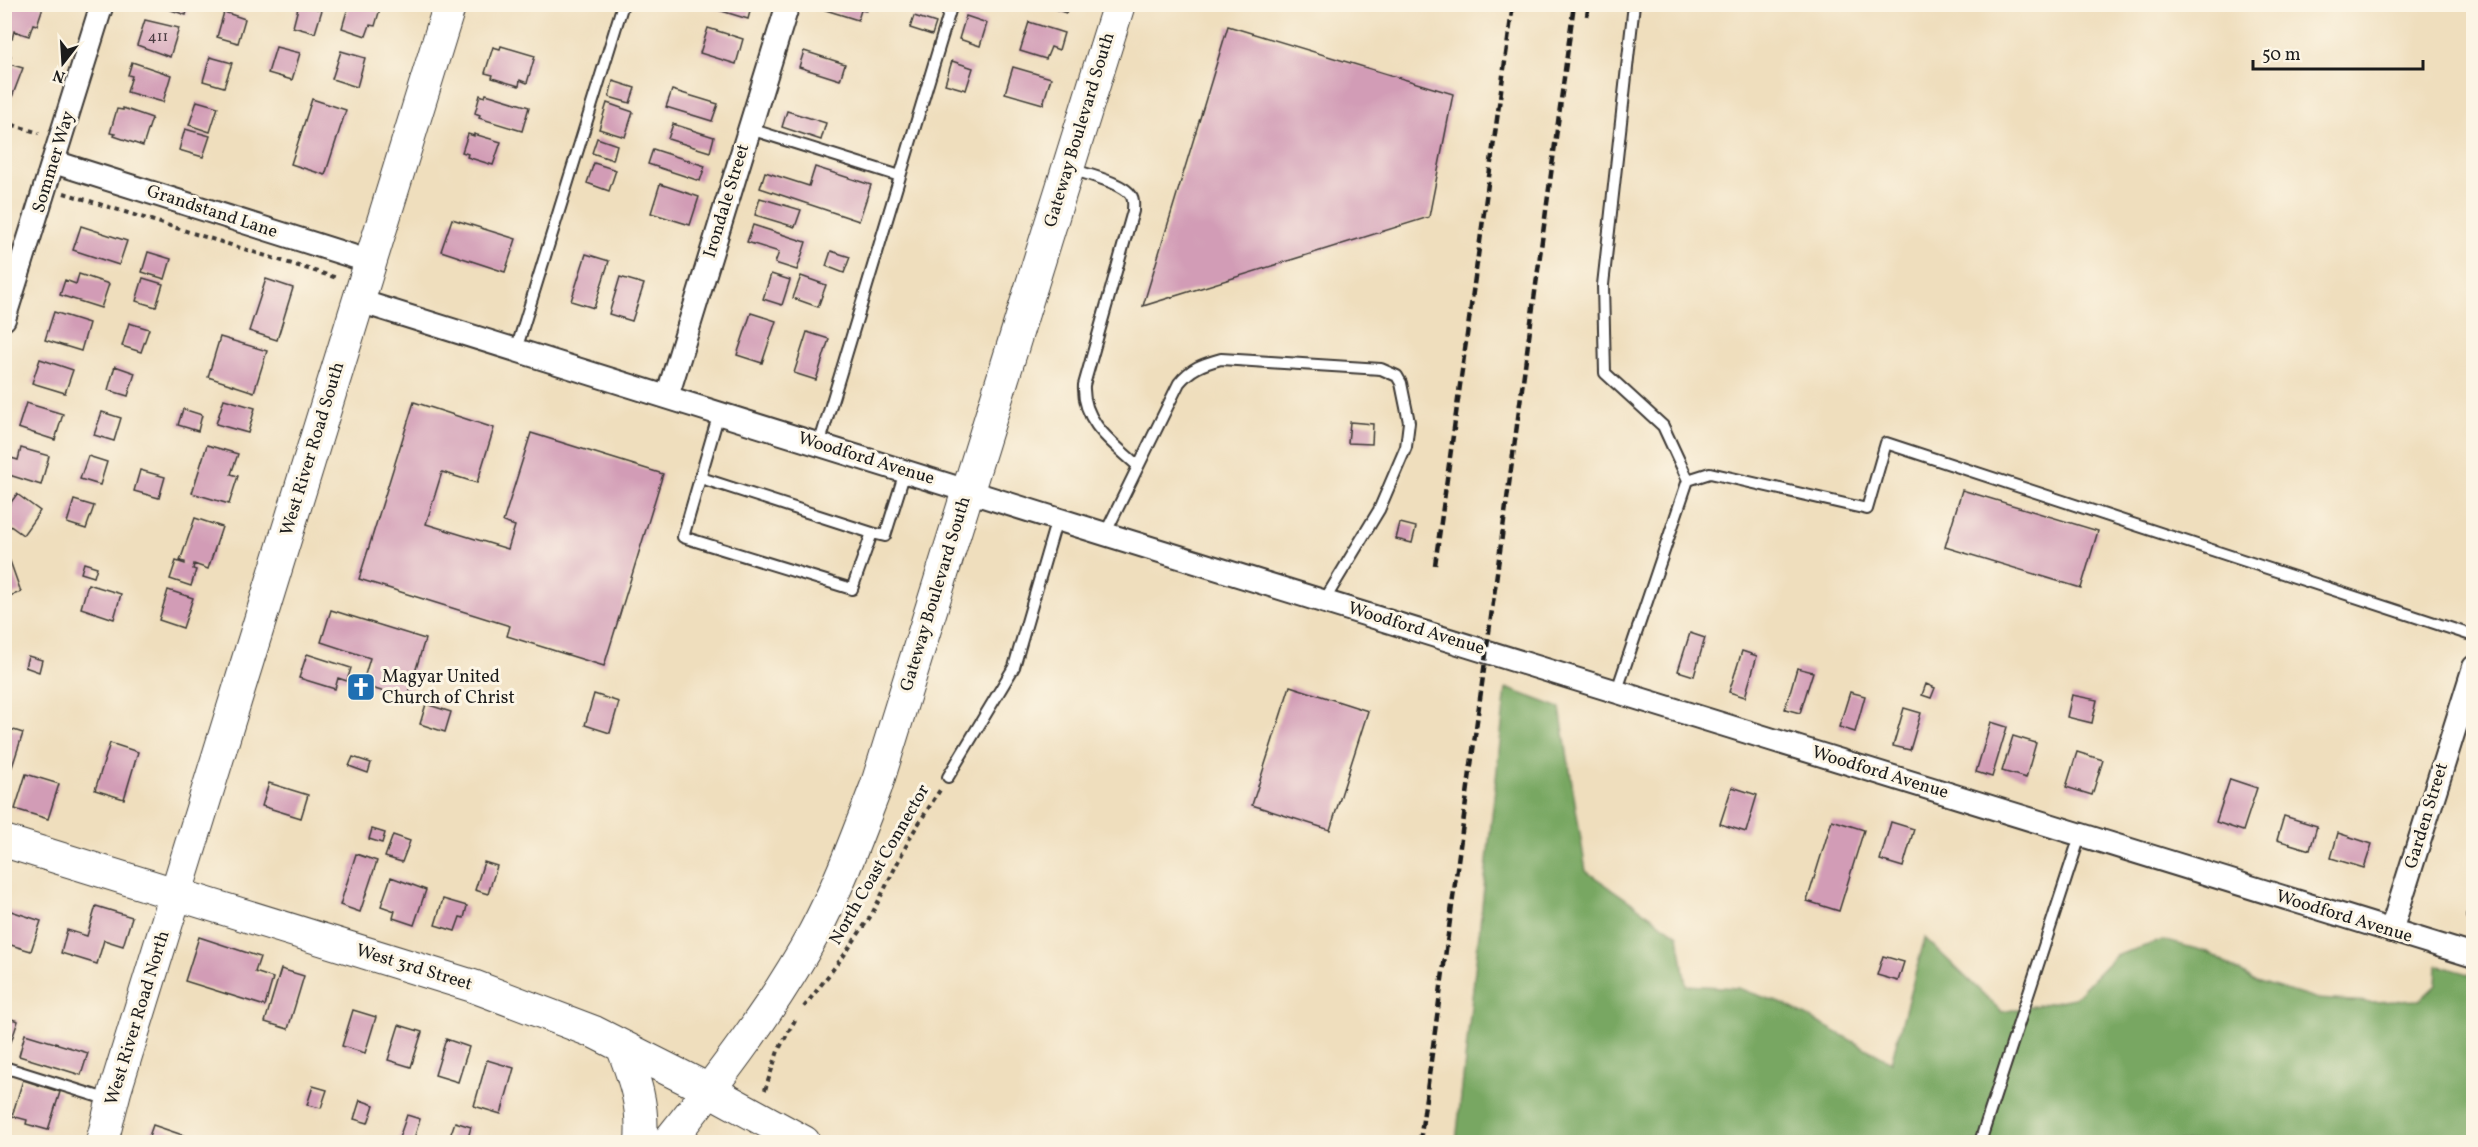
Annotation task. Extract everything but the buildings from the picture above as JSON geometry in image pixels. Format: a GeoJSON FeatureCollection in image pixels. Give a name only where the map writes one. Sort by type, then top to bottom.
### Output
{"type":"FeatureCollection","features":[{"type":"Feature","properties":{"kind":"main road","name":"West River Road South"},"geometry":{"type":"LineString","coordinates":[[175,894],[450,4]]}},
{"type":"Feature","properties":{"kind":"main road","name":"Gateway Boulevard South"},"geometry":{"type":"LineString","coordinates":[[668,1143],[774,1001],[814,933],[848,861],[876,787],[1119,4]]}},
{"type":"Feature","properties":{"kind":"main road","name":"West 3rd Street"},"geometry":{"type":"LineString","coordinates":[[4,841],[473,986],[594,1032],[709,1090],[804,1143]]}},
{"type":"Feature","properties":{"kind":"main road","name":"West River Road North"},"geometry":{"type":"LineString","coordinates":[[102,1143],[112,1101],[175,894]]}},
{"type":"Feature","properties":{"kind":"main road"},"geometry":{"type":"LineString","coordinates":[[622,1046],[638,1087],[643,1117],[642,1143]]}},
{"type":"Feature","properties":{"kind":"street","name":"Sommer Way"},"geometry":{"type":"LineString","coordinates":[[4,319],[102,4]]}},
{"type":"Feature","properties":{"kind":"street","name":"Irondale Street"},"geometry":{"type":"LineString","coordinates":[[667,397],[788,4]]}},
{"type":"Feature","properties":{"kind":"street","name":"Grandstand Lane"},"geometry":{"type":"LineString","coordinates":[[54,162],[365,281]]}},
{"type":"Feature","properties":{"kind":"street","name":"Woodford Avenue"},"geometry":{"type":"LineString","coordinates":[[365,281],[516,350],[1105,534],[1617,690],[2080,836],[2474,956]]}},
{"type":"Feature","properties":{"kind":"street","name":"Garden Street"},"geometry":{"type":"LineString","coordinates":[[2391,931],[2470,690],[2474,667]]}},
{"type":"Feature","properties":{"kind":"lane"},"geometry":{"type":"LineString","coordinates":[[516,350],[623,4]]}},
{"type":"Feature","properties":{"kind":"lane"},"geometry":{"type":"LineString","coordinates":[[819,445],[952,4]]}},
{"type":"Feature","properties":{"kind":"lane"},"geometry":{"type":"LineString","coordinates":[[1617,690],[1688,480],[1663,426],[1605,373],[1603,285],[1634,4]]}},
{"type":"Feature","properties":{"kind":"lane"},"geometry":{"type":"LineString","coordinates":[[750,129],[900,177]]}},
{"type":"Feature","properties":{"kind":"lane"},"geometry":{"type":"LineString","coordinates":[[1068,169],[1115,184],[1129,192],[1134,199],[1133,211],[1084,385],[1083,400],[1099,430],[1138,466]]}},
{"type":"Feature","properties":{"kind":"lane"},"geometry":{"type":"LineString","coordinates":[[1105,534],[1179,383],[1188,372],[1201,364],[1221,360],[1381,369],[1397,376],[1401,383],[1409,422],[1406,447],[1379,510],[1324,601]]}},
{"type":"Feature","properties":{"kind":"lane"},"geometry":{"type":"LineString","coordinates":[[719,413],[683,537],[852,589],[872,533]]}},
{"type":"Feature","properties":{"kind":"lane"},"geometry":{"type":"LineString","coordinates":[[1688,480],[1710,472],[1866,510],[1886,444],[2474,636]]}},
{"type":"Feature","properties":{"kind":"lane"},"geometry":{"type":"LineString","coordinates":[[700,478],[885,536],[905,472]]}},
{"type":"Feature","properties":{"kind":"lane"},"geometry":{"type":"LineString","coordinates":[[948,777],[1014,668],[1058,519]]}},
{"type":"Feature","properties":{"kind":"lane"},"geometry":{"type":"LineString","coordinates":[[1980,1143],[2080,836]]}},
{"type":"Feature","properties":{"kind":"lane"},"geometry":{"type":"LineString","coordinates":[[4,1067],[112,1101]]}},
{"type":"Feature","properties":{"kind":"path"},"geometry":{"type":"LineString","coordinates":[[4,122],[39,133]]}},
{"type":"Feature","properties":{"kind":"path"},"geometry":{"type":"LineString","coordinates":[[46,188],[330,276],[365,281]]}},
{"type":"Feature","properties":{"kind":"path","name":"North Coast Connector"},"geometry":{"type":"LineString","coordinates":[[765,1091],[770,1071],[785,1037],[808,1000],[845,954],[872,914],[912,834],[948,777]]}},
{"type":"Feature","properties":{"kind":"green space"},"geometry":{"type":"Polygon","coordinates":[[[1506,688],[1560,708],[1586,871],[1678,935],[1686,985],[1738,988],[1786,1005],[1891,1062],[1925,938],[2002,1012],[2074,998],[2115,956],[2163,940],[2208,952],[2253,980],[2315,999],[2372,1002],[2420,1000],[2436,985],[2437,965],[2473,975],[2473,1142],[1456,1142],[1506,688]]]}},
{"type":"Feature","properties":{"kind":"railway"},"geometry":{"type":"LineString","coordinates":[[1435,565],[1513,4]]}},
{"type":"Feature","properties":{"kind":"railway"},"geometry":{"type":"LineString","coordinates":[[1420,1142],[1574,4]]}},
{"type":"Feature","properties":{"kind":"railway"},"geometry":{"type":"LineString","coordinates":[[1587,16],[1589,4]]}},
{"type":"Feature","properties":{"kind":"place","name":"Magyar United Church of Christ"},"geometry":{"type":"Point","coordinates":[361,687]}}]}
